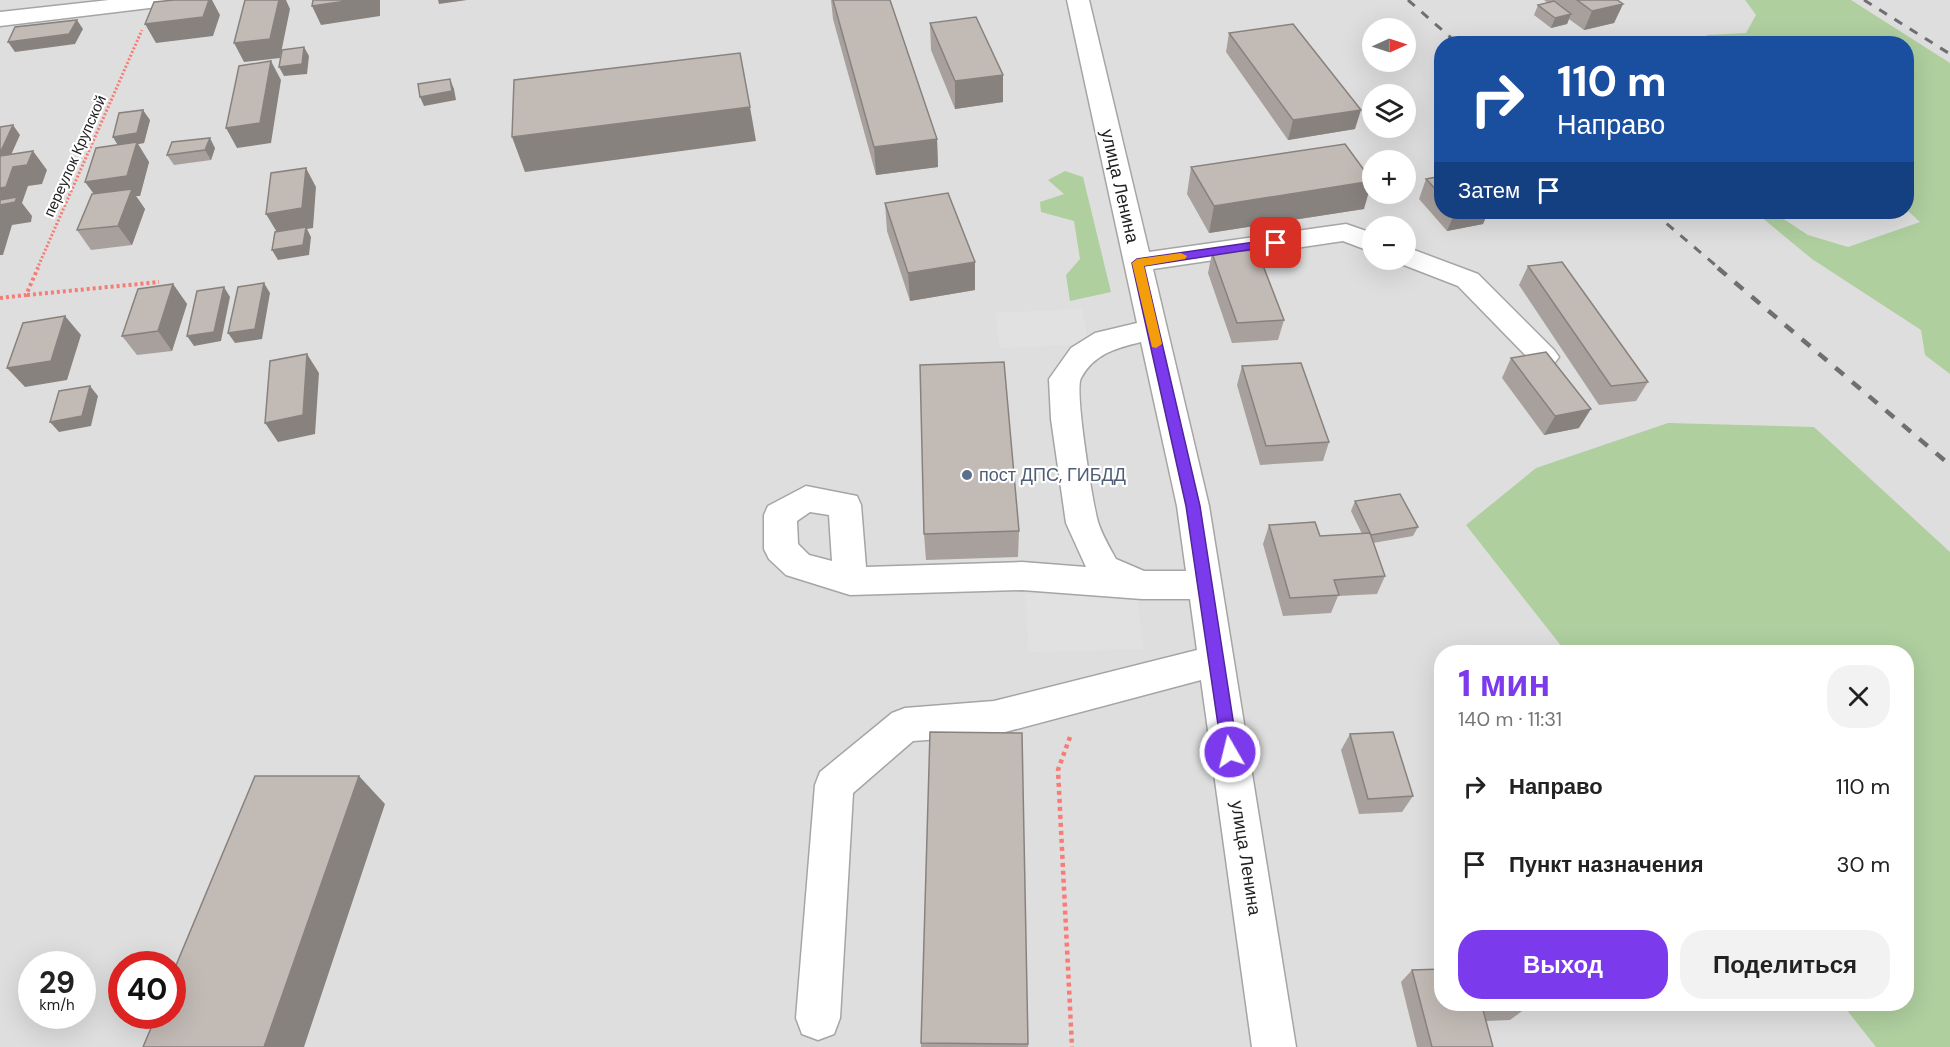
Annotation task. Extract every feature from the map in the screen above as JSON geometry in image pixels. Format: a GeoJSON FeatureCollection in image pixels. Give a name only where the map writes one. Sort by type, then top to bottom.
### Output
{"type":"FeatureCollection","features":[{"type":"Feature","properties":{"kind":"street","name":"улица Ленина"},"geometry":{"type":"LineString","coordinates":[[1078,0],[1193,506],[1274,1047]]}},
{"type":"Feature","properties":{"kind":"street"},"geometry":{"type":"LineString","coordinates":[[0,19],[160,1]]}},
{"type":"Feature","properties":{"kind":"street"},"geometry":{"type":"LineString","coordinates":[[1137,263],[1346,232],[1362,239]]}},
{"type":"Feature","properties":{"kind":"street"},"geometry":{"type":"LineString","coordinates":[[1416,260],[1468,280],[1544,357]]}},
{"type":"Feature","properties":{"kind":"street"},"geometry":{"type":"LineString","coordinates":[[1143,585],[1104,569],[1082,523],[1066,419],[1065,379],[1081,356],[1105,340],[1153,330]]}},
{"type":"Feature","properties":{"kind":"street"},"geometry":{"type":"LineString","coordinates":[[850,580],[1022,576],[1143,585],[1205,585]]}},
{"type":"Feature","properties":{"kind":"street"},"geometry":{"type":"LineString","coordinates":[[818,1018],[834,784],[905,725],[994,718],[1216,661]]}},
{"type":"Feature","properties":{"kind":"path","name":"переулок Крупской"},"geometry":{"type":"LineString","coordinates":[[26,295],[160,1]]}},
{"type":"Feature","properties":{"kind":"path"},"geometry":{"type":"LineString","coordinates":[[0,298],[159,282]]}},
{"type":"Feature","properties":{"kind":"path"},"geometry":{"type":"LineString","coordinates":[[1071,735],[1058,770],[1072,1047]]}},
{"type":"Feature","properties":{"kind":"shaded area"},"geometry":{"type":"Polygon","coordinates":[[[0,0],[1950,0],[1950,1047],[0,1047],[0,0]]]}},
{"type":"Feature","properties":{"kind":"shaded area"},"geometry":{"type":"Polygon","coordinates":[[[1082,309],[1088,344],[1000,348],[995,313],[1082,309]]]}},
{"type":"Feature","properties":{"kind":"shaded area"},"geometry":{"type":"Polygon","coordinates":[[[1136,591],[1144,649],[1029,652],[1025,594],[1136,591]]]}},
{"type":"Feature","properties":{"kind":"green space"},"geometry":{"type":"Polygon","coordinates":[[[1745,0],[1851,0],[1908,36],[1706,35],[1746,33],[1756,15],[1745,0]]]}},
{"type":"Feature","properties":{"kind":"green space"},"geometry":{"type":"Polygon","coordinates":[[[1914,40],[1950,63],[1950,374],[1925,355],[1921,330],[1812,259],[1763,219],[1784,219],[1808,235],[1848,247],[1920,222],[1914,216],[1914,40]]]}},
{"type":"Feature","properties":{"kind":"green space"},"geometry":{"type":"Polygon","coordinates":[[[1065,171],[1083,177],[1111,292],[1070,301],[1066,275],[1080,259],[1074,221],[1041,212],[1040,202],[1064,194],[1048,180],[1065,171]]]}},
{"type":"Feature","properties":{"kind":"green space"},"geometry":{"type":"Polygon","coordinates":[[[1668,423],[1814,427],[1950,552],[1950,1047],[1876,1047],[1848,1011],[1914,1011],[1914,645],[1560,645],[1466,525],[1536,468],[1668,423]]]}},
{"type":"Feature","properties":{"kind":"building"},"geometry":{"type":"Polygon","coordinates":[[[209,0],[203,17],[145,24],[154,2],[209,0]]]}},
{"type":"Feature","properties":{"kind":"building"},"geometry":{"type":"Polygon","coordinates":[[[245,0],[279,0],[270,39],[234,43],[245,0]]]}},
{"type":"Feature","properties":{"kind":"building"},"geometry":{"type":"Polygon","coordinates":[[[313,0],[353,0],[312,6],[313,0]]]}},
{"type":"Feature","properties":{"kind":"building"},"geometry":{"type":"Polygon","coordinates":[[[833,0],[890,0],[937,139],[874,147],[833,0]]]}},
{"type":"Feature","properties":{"kind":"building"},"geometry":{"type":"Polygon","coordinates":[[[1577,0],[1617,0],[1623,4],[1592,11],[1577,0]]]}},
{"type":"Feature","properties":{"kind":"building"},"geometry":{"type":"Polygon","coordinates":[[[1554,1],[1571,14],[1555,18],[1538,5],[1554,1]]]}},
{"type":"Feature","properties":{"kind":"building"},"geometry":{"type":"Polygon","coordinates":[[[976,17],[1003,75],[955,81],[930,23],[976,17]]]}},
{"type":"Feature","properties":{"kind":"building"},"geometry":{"type":"Polygon","coordinates":[[[77,20],[69,34],[8,42],[15,27],[77,20]]]}},
{"type":"Feature","properties":{"kind":"building"},"geometry":{"type":"Polygon","coordinates":[[[1293,24],[1361,110],[1293,120],[1229,33],[1293,24]]]}},
{"type":"Feature","properties":{"kind":"building"},"geometry":{"type":"Polygon","coordinates":[[[304,47],[302,64],[279,67],[282,50],[304,47]]]}},
{"type":"Feature","properties":{"kind":"building"},"geometry":{"type":"Polygon","coordinates":[[[740,53],[750,107],[512,137],[514,80],[740,53]]]}},
{"type":"Feature","properties":{"kind":"building"},"geometry":{"type":"Polygon","coordinates":[[[271,61],[260,123],[226,128],[239,66],[271,61]]]}},
{"type":"Feature","properties":{"kind":"building"},"geometry":{"type":"Polygon","coordinates":[[[450,79],[452,91],[420,97],[418,84],[450,79]]]}},
{"type":"Feature","properties":{"kind":"building"},"geometry":{"type":"Polygon","coordinates":[[[143,110],[137,133],[113,137],[119,113],[143,110]]]}},
{"type":"Feature","properties":{"kind":"building"},"geometry":{"type":"Polygon","coordinates":[[[13,125],[0,153],[0,127],[13,125]]]}},
{"type":"Feature","properties":{"kind":"building"},"geometry":{"type":"Polygon","coordinates":[[[210,138],[205,150],[167,155],[172,142],[210,138]]]}},
{"type":"Feature","properties":{"kind":"building"},"geometry":{"type":"Polygon","coordinates":[[[137,142],[127,176],[85,182],[96,148],[137,142]]]}},
{"type":"Feature","properties":{"kind":"building"},"geometry":{"type":"Polygon","coordinates":[[[1345,144],[1362,167],[1362,183],[1214,206],[1191,167],[1345,144]]]}},
{"type":"Feature","properties":{"kind":"building"},"geometry":{"type":"Polygon","coordinates":[[[33,151],[27,165],[13,167],[6,187],[0,188],[0,156],[33,151]]]}},
{"type":"Feature","properties":{"kind":"building"},"geometry":{"type":"Polygon","coordinates":[[[306,168],[302,208],[266,214],[271,173],[306,168]]]}},
{"type":"Feature","properties":{"kind":"building"},"geometry":{"type":"Polygon","coordinates":[[[1434,178],[1434,188],[1426,179],[1434,178]]]}},
{"type":"Feature","properties":{"kind":"building"},"geometry":{"type":"Polygon","coordinates":[[[132,189],[118,226],[77,230],[92,194],[132,189]]]}},
{"type":"Feature","properties":{"kind":"building"},"geometry":{"type":"Polygon","coordinates":[[[948,193],[975,262],[908,273],[885,203],[948,193]]]}},
{"type":"Feature","properties":{"kind":"building"},"geometry":{"type":"Polygon","coordinates":[[[17,197],[15,202],[0,205],[0,200],[17,197]]]}},
{"type":"Feature","properties":{"kind":"building"},"geometry":{"type":"Polygon","coordinates":[[[306,227],[303,245],[272,250],[275,232],[306,227]]]}},
{"type":"Feature","properties":{"kind":"building"},"geometry":{"type":"Polygon","coordinates":[[[1257,250],[1284,320],[1237,323],[1212,253],[1257,250]]]}},
{"type":"Feature","properties":{"kind":"building"},"geometry":{"type":"Polygon","coordinates":[[[1562,262],[1648,382],[1611,386],[1528,266],[1562,262]]]}},
{"type":"Feature","properties":{"kind":"building"},"geometry":{"type":"Polygon","coordinates":[[[264,283],[255,329],[228,333],[238,287],[264,283]]]}},
{"type":"Feature","properties":{"kind":"building"},"geometry":{"type":"Polygon","coordinates":[[[173,284],[158,331],[122,336],[138,289],[173,284]]]}},
{"type":"Feature","properties":{"kind":"building"},"geometry":{"type":"Polygon","coordinates":[[[224,287],[214,332],[187,336],[197,291],[224,287]]]}},
{"type":"Feature","properties":{"kind":"building"},"geometry":{"type":"Polygon","coordinates":[[[65,316],[51,361],[7,368],[23,323],[65,316]]]}},
{"type":"Feature","properties":{"kind":"building"},"geometry":{"type":"Polygon","coordinates":[[[1546,352],[1591,409],[1555,416],[1511,358],[1546,352]]]}},
{"type":"Feature","properties":{"kind":"building"},"geometry":{"type":"Polygon","coordinates":[[[307,354],[303,415],[265,423],[270,361],[307,354]]]}},
{"type":"Feature","properties":{"kind":"building","name":"пост ДПС, ГИБДД"},"geometry":{"type":"Polygon","coordinates":[[[1004,362],[1019,531],[924,534],[920,365],[1004,362]]]}},
{"type":"Feature","properties":{"kind":"building"},"geometry":{"type":"Polygon","coordinates":[[[1301,363],[1329,442],[1266,446],[1242,366],[1301,363]]]}},
{"type":"Feature","properties":{"kind":"building"},"geometry":{"type":"Polygon","coordinates":[[[90,386],[82,416],[50,422],[59,391],[90,386]]]}},
{"type":"Feature","properties":{"kind":"building"},"geometry":{"type":"Polygon","coordinates":[[[1400,494],[1418,527],[1371,535],[1355,501],[1400,494]]]}},
{"type":"Feature","properties":{"kind":"building"},"geometry":{"type":"Polygon","coordinates":[[[1315,522],[1320,536],[1370,533],[1385,576],[1334,580],[1339,595],[1290,598],[1269,525],[1315,522]]]}},
{"type":"Feature","properties":{"kind":"building"},"geometry":{"type":"Polygon","coordinates":[[[930,732],[1022,733],[1028,1044],[921,1043],[930,732]]]}},
{"type":"Feature","properties":{"kind":"building"},"geometry":{"type":"Polygon","coordinates":[[[1393,732],[1413,796],[1368,799],[1350,734],[1393,732]]]}},
{"type":"Feature","properties":{"kind":"building"},"geometry":{"type":"Polygon","coordinates":[[[255,776],[359,776],[264,1047],[143,1047],[151,1029],[186,1029],[186,951],[182,951],[255,776]]]}},
{"type":"Feature","properties":{"kind":"building"},"geometry":{"type":"Polygon","coordinates":[[[1434,969],[1434,1011],[1483,1011],[1493,1047],[1432,1047],[1412,970],[1434,969]]]}},
{"type":"Feature","properties":{"kind":"railway"},"geometry":{"type":"LineString","coordinates":[[1408,0],[1449,36]]}},
{"type":"Feature","properties":{"kind":"railway"},"geometry":{"type":"LineString","coordinates":[[1864,0],[1950,54]]}},
{"type":"Feature","properties":{"kind":"railway"},"geometry":{"type":"LineString","coordinates":[[1661,219],[1720,269]]}},
{"type":"Feature","properties":{"kind":"railway"},"geometry":{"type":"LineString","coordinates":[[1718,268],[1950,465]]}},
{"type":"Feature","properties":{"kind":"slow traffic"},"geometry":{"type":"LineString","coordinates":[[1156,344],[1137,263],[1181,256]]}},
{"type":"Feature","properties":{"kind":"place","name":"пост ДПС, ГИБДД"},"geometry":{"type":"Point","coordinates":[967,475]}},
{"type":"Feature","properties":{"kind":"route"},"geometry":{"type":"LineString","coordinates":[[1230,752],[1193,506],[1137,263],[1276,243]]}}]}
